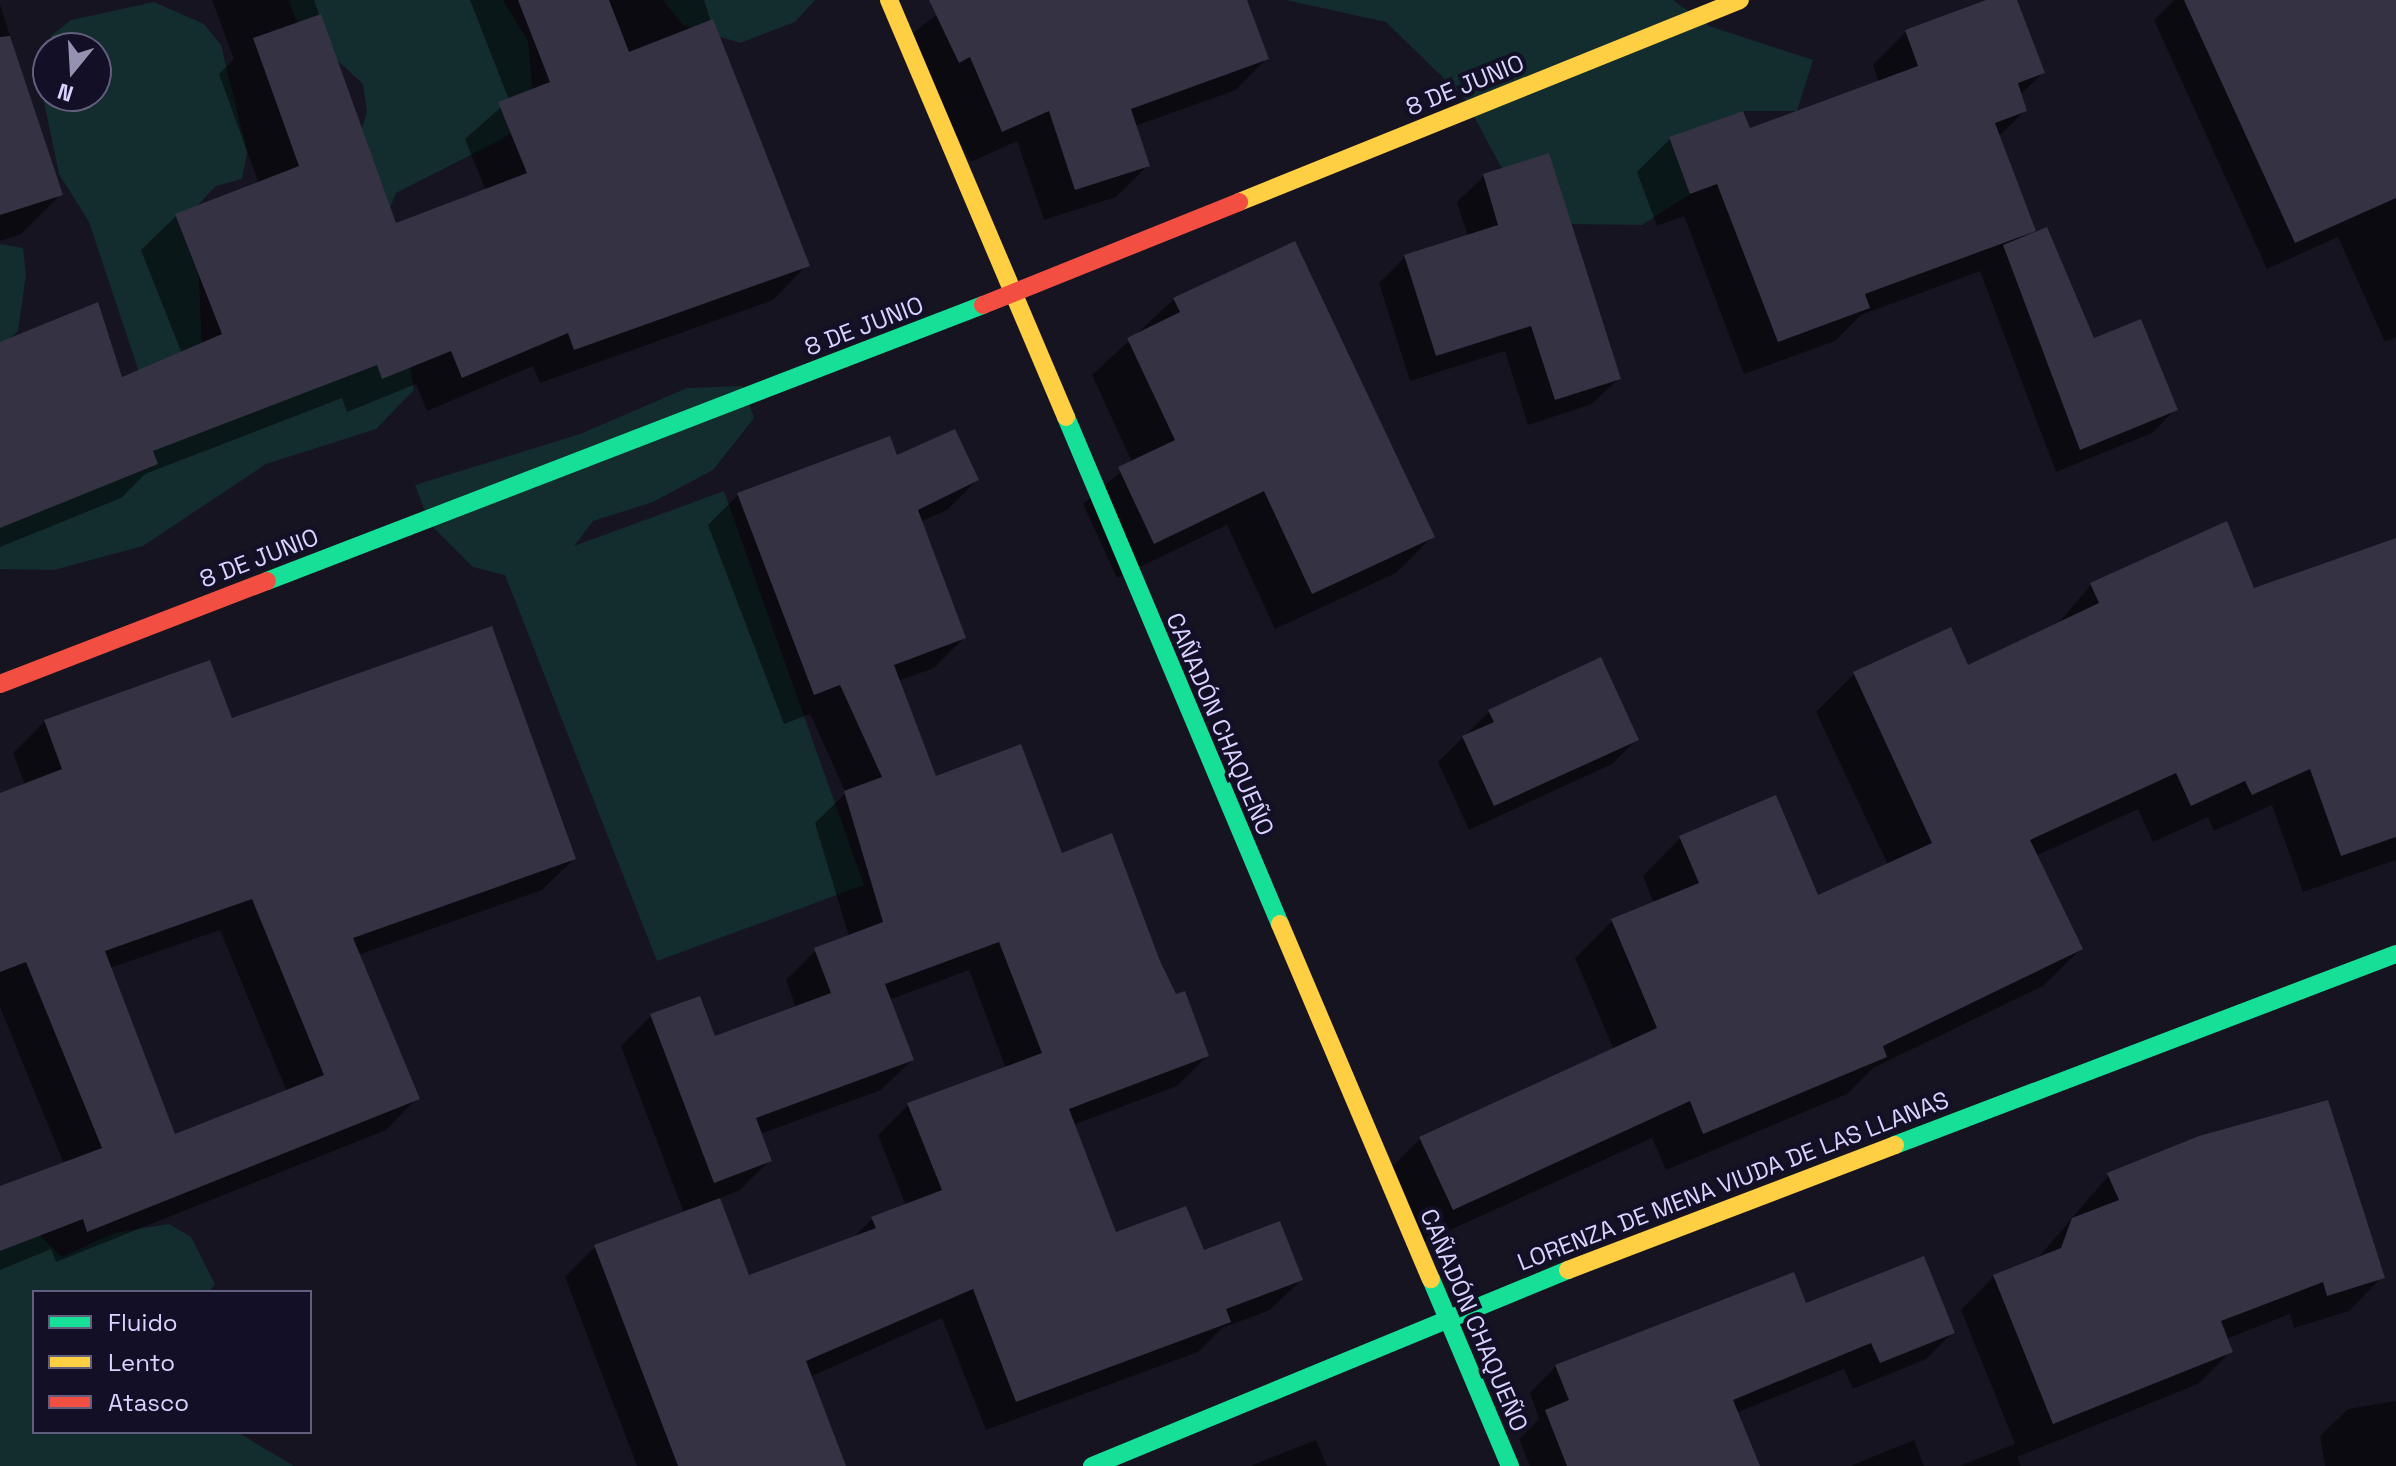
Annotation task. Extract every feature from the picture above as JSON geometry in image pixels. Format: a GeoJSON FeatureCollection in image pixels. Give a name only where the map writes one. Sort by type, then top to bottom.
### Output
{"type":"FeatureCollection","features":[{"type":"Feature","properties":{"kind":"street","name":"CAÑADÓN CHAQUEÑO"},"geometry":{"type":"LineString","coordinates":[[889,0],[1010,295],[1510,1466]]}},
{"type":"Feature","properties":{"kind":"street","name":"8 DE JUNIO"},"geometry":{"type":"LineString","coordinates":[[0,684],[1010,295],[1740,0]]}},
{"type":"Feature","properties":{"kind":"street","name":"LORENZA DE MENA VIUDA DE LAS LLANAS"},"geometry":{"type":"LineString","coordinates":[[1092,1466],[1446,1316],[2396,954]]}},
{"type":"Feature","properties":{"kind":"green space"},"geometry":{"type":"Polygon","coordinates":[[[288,0],[503,0],[528,41],[533,94],[525,119],[504,138],[396,193],[386,217],[359,140],[367,111],[363,84],[299,25],[288,0]]]}},
{"type":"Feature","properties":{"kind":"green space"},"geometry":{"type":"Polygon","coordinates":[[[663,0],[815,0],[795,22],[740,43],[683,25],[663,0]]]}},
{"type":"Feature","properties":{"kind":"green space"},"geometry":{"type":"Polygon","coordinates":[[[1286,0],[1673,0],[1709,26],[1813,60],[1797,111],[1743,111],[1692,141],[1690,194],[1642,225],[1561,224],[1513,189],[1464,98],[1386,22],[1286,0]]]}},
{"type":"Feature","properties":{"kind":"green space"},"geometry":{"type":"Polygon","coordinates":[[[154,2],[204,24],[221,45],[247,152],[242,179],[216,186],[196,207],[203,376],[368,341],[410,364],[414,390],[376,429],[266,464],[143,546],[54,570],[0,569],[0,528],[35,513],[154,417],[89,222],[59,174],[46,112],[112,112],[112,32],[56,32],[71,20],[154,2]]]}},
{"type":"Feature","properties":{"kind":"green space"},"geometry":{"type":"Polygon","coordinates":[[[0,244],[23,248],[26,275],[18,331],[0,348],[0,244]]]}},
{"type":"Feature","properties":{"kind":"green space"},"geometry":{"type":"Polygon","coordinates":[[[743,386],[754,418],[713,470],[653,502],[593,521],[574,546],[724,491],[864,885],[657,961],[505,575],[473,567],[430,524],[415,485],[580,434],[687,388],[743,386]]]}},
{"type":"Feature","properties":{"kind":"green space"},"geometry":{"type":"Polygon","coordinates":[[[23,1220],[62,1257],[114,1233],[169,1224],[191,1237],[215,1284],[210,1290],[32,1290],[32,1434],[240,1434],[294,1466],[0,1466],[0,1224],[23,1220]]]}},
{"type":"Feature","properties":{"kind":"building"},"geometry":{"type":"Polygon","coordinates":[[[518,0],[609,0],[629,52],[713,19],[810,266],[574,350],[568,333],[462,378],[451,351],[382,379],[377,365],[153,451],[158,464],[0,528],[0,342],[98,302],[122,377],[222,334],[175,214],[299,166],[253,38],[321,14],[396,223],[527,173],[498,102],[550,82],[518,0]]]}},
{"type":"Feature","properties":{"kind":"building"},"geometry":{"type":"Polygon","coordinates":[[[929,0],[1247,0],[1269,59],[1131,109],[1150,166],[1075,190],[1049,111],[1002,132],[970,57],[959,63],[929,0]]]}},
{"type":"Feature","properties":{"kind":"building"},"geometry":{"type":"Polygon","coordinates":[[[1986,0],[2017,0],[2045,73],[2018,83],[2027,111],[1995,123],[2036,231],[1865,294],[1870,308],[1778,342],[1717,184],[1690,194],[1669,137],[1743,111],[1750,128],[1918,66],[1905,30],[1986,0]]]}},
{"type":"Feature","properties":{"kind":"building"},"geometry":{"type":"Polygon","coordinates":[[[2184,0],[2396,0],[2396,198],[2295,243],[2184,0]]]}},
{"type":"Feature","properties":{"kind":"building"},"geometry":{"type":"Polygon","coordinates":[[[10,36],[32,102],[32,112],[35,112],[63,195],[0,215],[0,37],[10,36]]]}},
{"type":"Feature","properties":{"kind":"building"},"geometry":{"type":"Polygon","coordinates":[[[1549,153],[1621,379],[1555,400],[1531,326],[1436,356],[1404,255],[1498,225],[1483,174],[1549,153]]]}},
{"type":"Feature","properties":{"kind":"building"},"geometry":{"type":"Polygon","coordinates":[[[2047,227],[2094,338],[2141,319],[2178,410],[2080,450],[2003,245],[2047,227]]]}},
{"type":"Feature","properties":{"kind":"building"},"geometry":{"type":"Polygon","coordinates":[[[1295,241],[1435,537],[1312,594],[1264,491],[1154,544],[1118,467],[1175,440],[1127,338],[1180,312],[1173,298],[1295,241]]]}},
{"type":"Feature","properties":{"kind":"building"},"geometry":{"type":"Polygon","coordinates":[[[955,429],[979,480],[918,510],[966,638],[894,665],[936,776],[1021,744],[1062,853],[1112,833],[1160,961],[1176,994],[1185,991],[1209,1056],[1069,1109],[1116,1232],[1186,1206],[1204,1250],[1280,1221],[1303,1280],[1226,1309],[1231,1322],[1016,1402],[973,1289],[806,1361],[846,1466],[678,1466],[594,1245],[720,1198],[749,1275],[876,1228],[871,1217],[942,1190],[907,1103],[1042,1053],[999,942],[885,984],[914,1060],[756,1118],[772,1161],[714,1183],[650,1014],[700,996],[715,1036],[831,993],[814,948],[883,922],[844,791],[882,777],[840,685],[814,695],[737,493],[890,436],[897,455],[955,429]]]}},
{"type":"Feature","properties":{"kind":"building"},"geometry":{"type":"Polygon","coordinates":[[[2227,521],[2254,588],[2396,538],[2396,837],[2341,856],[2310,769],[2252,795],[2245,781],[2191,806],[2176,773],[2030,840],[2083,949],[1883,1046],[1887,1057],[1703,1134],[1690,1101],[1453,1210],[1419,1137],[1657,1028],[1611,919],[1699,883],[1679,836],[1776,795],[1818,895],[1932,843],[1853,672],[1951,627],[1968,665],[2099,603],[2090,583],[2227,521]]]}},
{"type":"Feature","properties":{"kind":"building"},"geometry":{"type":"Polygon","coordinates":[[[492,626],[576,859],[353,938],[420,1099],[87,1232],[83,1219],[0,1251],[0,1186],[102,1148],[26,962],[0,972],[0,793],[62,769],[44,720],[210,660],[232,718],[492,626]],[[252,899],[105,951],[175,1134],[324,1075],[252,899]]]}},
{"type":"Feature","properties":{"kind":"building"},"geometry":{"type":"Polygon","coordinates":[[[1601,657],[1639,740],[1494,806],[1462,736],[1494,722],[1488,710],[1601,657]]]}},
{"type":"Feature","properties":{"kind":"building"},"geometry":{"type":"Polygon","coordinates":[[[2328,1100],[2385,1278],[2327,1296],[2323,1282],[2221,1321],[2233,1352],[2053,1424],[1993,1275],[2061,1248],[2072,1218],[2119,1200],[2107,1173],[2199,1136],[2328,1100]]]}},
{"type":"Feature","properties":{"kind":"building"},"geometry":{"type":"Polygon","coordinates":[[[1924,1256],[1955,1333],[1880,1363],[1871,1343],[1733,1400],[1760,1466],[1567,1466],[1545,1410],[1569,1400],[1555,1365],[1794,1272],[1806,1303],[1924,1256]]]}},
{"type":"Feature","properties":{"kind":"traffic: fast"},"geometry":{"type":"LineString","coordinates":[[267,581],[983,305]]}},
{"type":"Feature","properties":{"kind":"traffic: fast"},"geometry":{"type":"LineString","coordinates":[[1066,417],[1280,924]]}},
{"type":"Feature","properties":{"kind":"traffic: fast"},"geometry":{"type":"LineString","coordinates":[[1895,1145],[2396,954]]}},
{"type":"Feature","properties":{"kind":"traffic: fast"},"geometry":{"type":"LineString","coordinates":[[1092,1466],[1568,1270]]}},
{"type":"Feature","properties":{"kind":"traffic: fast"},"geometry":{"type":"LineString","coordinates":[[1431,1279],[1510,1466]]}},
{"type":"Feature","properties":{"kind":"traffic: slow"},"geometry":{"type":"LineString","coordinates":[[889,0],[1066,417]]}},
{"type":"Feature","properties":{"kind":"traffic: slow"},"geometry":{"type":"LineString","coordinates":[[1239,202],[1740,0]]}},
{"type":"Feature","properties":{"kind":"traffic: slow"},"geometry":{"type":"LineString","coordinates":[[1280,924],[1431,1279]]}},
{"type":"Feature","properties":{"kind":"traffic: slow"},"geometry":{"type":"LineString","coordinates":[[1568,1270],[1895,1145]]}},
{"type":"Feature","properties":{"kind":"traffic: jam"},"geometry":{"type":"LineString","coordinates":[[983,305],[1239,202]]}},
{"type":"Feature","properties":{"kind":"traffic: jam"},"geometry":{"type":"LineString","coordinates":[[0,684],[267,581]]}}]}
